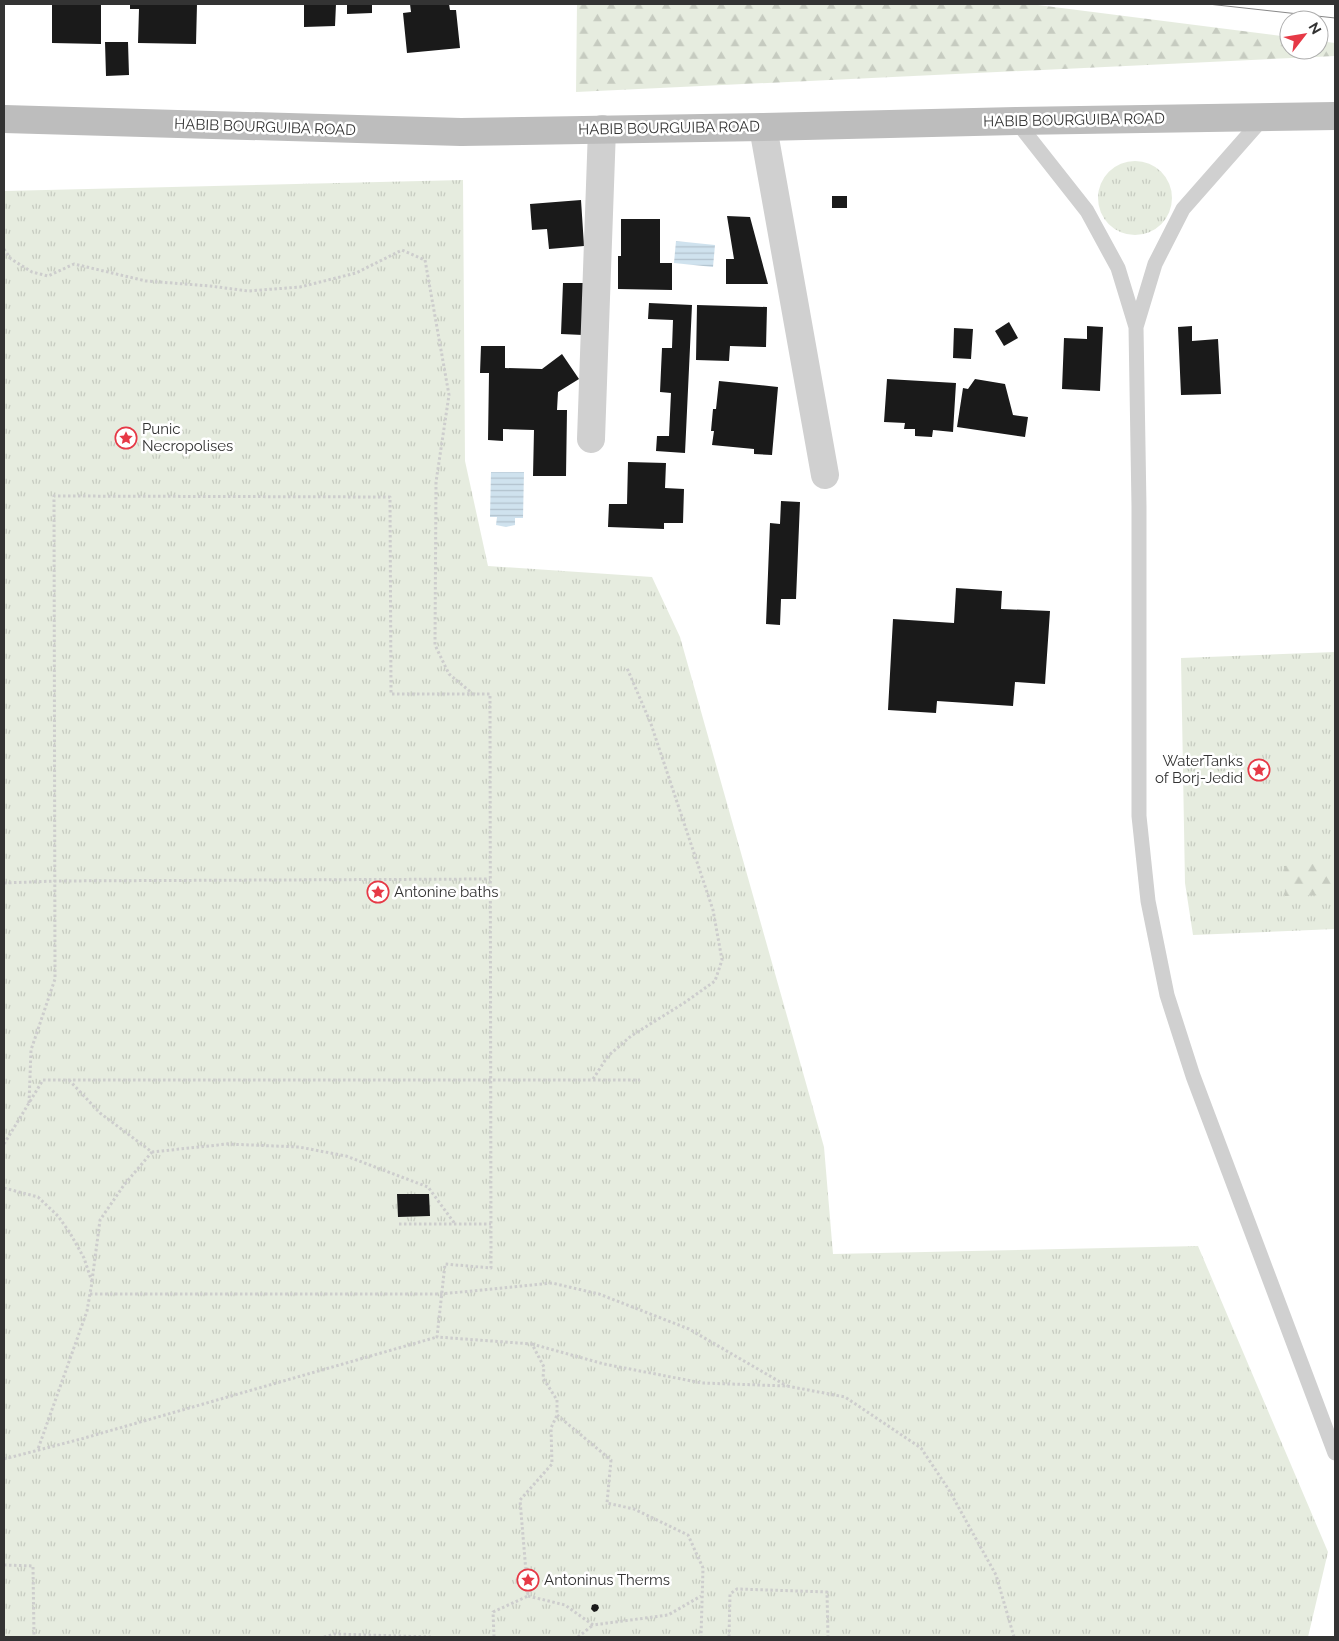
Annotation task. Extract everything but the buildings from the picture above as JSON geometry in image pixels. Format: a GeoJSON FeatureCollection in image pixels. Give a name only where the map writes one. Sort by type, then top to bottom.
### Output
{"type":"FeatureCollection","features":[{"type":"Feature","properties":{"kind":"main road","name":"HABIB BOURGUIBA ROAD"},"geometry":{"type":"LineString","coordinates":[[4,119],[461,132],[1335,116]]}},
{"type":"Feature","properties":{"kind":"street"},"geometry":{"type":"LineString","coordinates":[[763,127],[825,475]]}},
{"type":"Feature","properties":{"kind":"street"},"geometry":{"type":"LineString","coordinates":[[591,439],[602,129]]}},
{"type":"Feature","properties":{"kind":"lane"},"geometry":{"type":"LineString","coordinates":[[1136,327],[1155,264],[1183,209],[1264,118]]}},
{"type":"Feature","properties":{"kind":"lane"},"geometry":{"type":"LineString","coordinates":[[1016,121],[1087,211],[1118,268],[1136,327],[1139,507],[1139,816],[1148,901],[1166,996],[1192,1076],[1335,1452]]}},
{"type":"Feature","properties":{"kind":"path"},"geometry":{"type":"LineString","coordinates":[[4,249],[11,259],[25,268],[48,276],[74,264],[146,281],[248,291],[300,287],[356,273],[402,250],[425,260],[449,395],[436,482],[436,645],[449,674],[474,694]]}},
{"type":"Feature","properties":{"kind":"path"},"geometry":{"type":"LineString","coordinates":[[29,1103],[31,1050],[55,979],[54,496],[390,497],[391,694],[490,694],[491,1268],[445,1264],[437,1337]]}},
{"type":"Feature","properties":{"kind":"path"},"geometry":{"type":"LineString","coordinates":[[593,1080],[608,1056],[631,1036],[715,981],[722,960],[713,910],[651,724],[627,668]]}},
{"type":"Feature","properties":{"kind":"path"},"geometry":{"type":"LineString","coordinates":[[4,883],[56,881],[490,879]]}},
{"type":"Feature","properties":{"kind":"path"},"geometry":{"type":"LineString","coordinates":[[4,1144],[43,1080],[640,1080]]}},
{"type":"Feature","properties":{"kind":"path"},"geometry":{"type":"LineString","coordinates":[[69,1080],[100,1113],[152,1152],[227,1144],[299,1147],[346,1156],[428,1187],[455,1224]]}},
{"type":"Feature","properties":{"kind":"path"},"geometry":{"type":"LineString","coordinates":[[38,1449],[87,1311],[100,1220],[124,1185],[152,1152]]}},
{"type":"Feature","properties":{"kind":"path"},"geometry":{"type":"LineString","coordinates":[[4,1188],[38,1197],[58,1216],[84,1258],[92,1282]]}},
{"type":"Feature","properties":{"kind":"path"},"geometry":{"type":"LineString","coordinates":[[399,1224],[491,1224]]}},
{"type":"Feature","properties":{"kind":"path"},"geometry":{"type":"LineString","coordinates":[[90,1294],[441,1294],[552,1283],[599,1294],[689,1329],[787,1386]]}},
{"type":"Feature","properties":{"kind":"path"},"geometry":{"type":"LineString","coordinates":[[4,1459],[437,1337],[532,1344],[604,1364],[702,1383],[787,1386],[845,1398],[921,1448],[949,1490],[996,1575],[1014,1637]]}},
{"type":"Feature","properties":{"kind":"path"},"geometry":{"type":"LineString","coordinates":[[528,1596],[520,1500],[552,1464],[551,1428],[557,1415],[557,1400],[543,1378],[544,1367],[532,1344]]}},
{"type":"Feature","properties":{"kind":"path"},"geometry":{"type":"LineString","coordinates":[[557,1415],[611,1460],[607,1503],[634,1509],[688,1535],[703,1568],[701,1637]]}},
{"type":"Feature","properties":{"kind":"path"},"geometry":{"type":"LineString","coordinates":[[4,1566],[33,1566],[34,1637]]}},
{"type":"Feature","properties":{"kind":"path"},"geometry":{"type":"LineString","coordinates":[[729,1637],[730,1594],[737,1589],[827,1592],[828,1637]]}},
{"type":"Feature","properties":{"kind":"path"},"geometry":{"type":"LineString","coordinates":[[578,1637],[593,1625],[668,1616],[702,1595]]}},
{"type":"Feature","properties":{"kind":"path"},"geometry":{"type":"LineString","coordinates":[[494,1637],[493,1612],[528,1596],[565,1604],[593,1625]]}},
{"type":"Feature","properties":{"kind":"path"},"geometry":{"type":"LineString","coordinates":[[324,1637],[335,1634],[431,1637]]}},
{"type":"Feature","properties":{"kind":"green space"},"geometry":{"type":"Polygon","coordinates":[[[577,4],[1030,4],[1279,36],[1279,59],[576,92],[577,4]]]}},
{"type":"Feature","properties":{"kind":"green space"},"geometry":{"type":"Polygon","coordinates":[[[1329,42],[1335,43],[1335,56],[1329,56],[1329,42]]]}},
{"type":"Feature","properties":{"kind":"green space"},"geometry":{"type":"Polygon","coordinates":[[[1128,161],[1142,161],[1156,167],[1166,177],[1172,191],[1172,205],[1166,219],[1156,229],[1142,235],[1128,235],[1114,229],[1104,219],[1098,205],[1098,191],[1104,177],[1114,167],[1128,161]]]}},
{"type":"Feature","properties":{"kind":"green space","name":"Antonine baths"},"geometry":{"type":"Polygon","coordinates":[[[463,180],[465,461],[488,566],[652,577],[680,637],[824,1147],[833,1254],[1198,1246],[1328,1552],[1308,1637],[4,1637],[4,191],[463,180]]]}},
{"type":"Feature","properties":{"kind":"green space","name":"WaterTanks of Borj-Jedid"},"geometry":{"type":"Polygon","coordinates":[[[1335,652],[1335,929],[1193,935],[1185,883],[1181,658],[1335,652]]]}},
{"type":"Feature","properties":{"kind":"green space"},"geometry":{"type":"Polygon","coordinates":[[[1335,862],[1335,895],[1285,896],[1284,866],[1335,862]]]}},
{"type":"Feature","properties":{"kind":"water"},"geometry":{"type":"Polygon","coordinates":[[[676,241],[715,245],[713,267],[674,263],[676,241]]]}},
{"type":"Feature","properties":{"kind":"water"},"geometry":{"type":"Polygon","coordinates":[[[491,472],[524,472],[523,518],[515,518],[515,525],[506,527],[496,525],[497,517],[490,517],[491,472]]]}},
{"type":"Feature","properties":{"kind":"tram line"},"geometry":{"type":"LineString","coordinates":[[1208,4],[1335,18]]}},
{"type":"Feature","properties":{"kind":"place","name":"Punic Necropolises"},"geometry":{"type":"Point","coordinates":[126,438]}},
{"type":"Feature","properties":{"kind":"place","name":"WaterTanks of Borj-Jedid"},"geometry":{"type":"Point","coordinates":[1259,770]}},
{"type":"Feature","properties":{"kind":"place","name":"Antonine baths"},"geometry":{"type":"Point","coordinates":[378,892]}},
{"type":"Feature","properties":{"kind":"place","name":"Antoninus Therms"},"geometry":{"type":"Point","coordinates":[528,1580]}}]}
